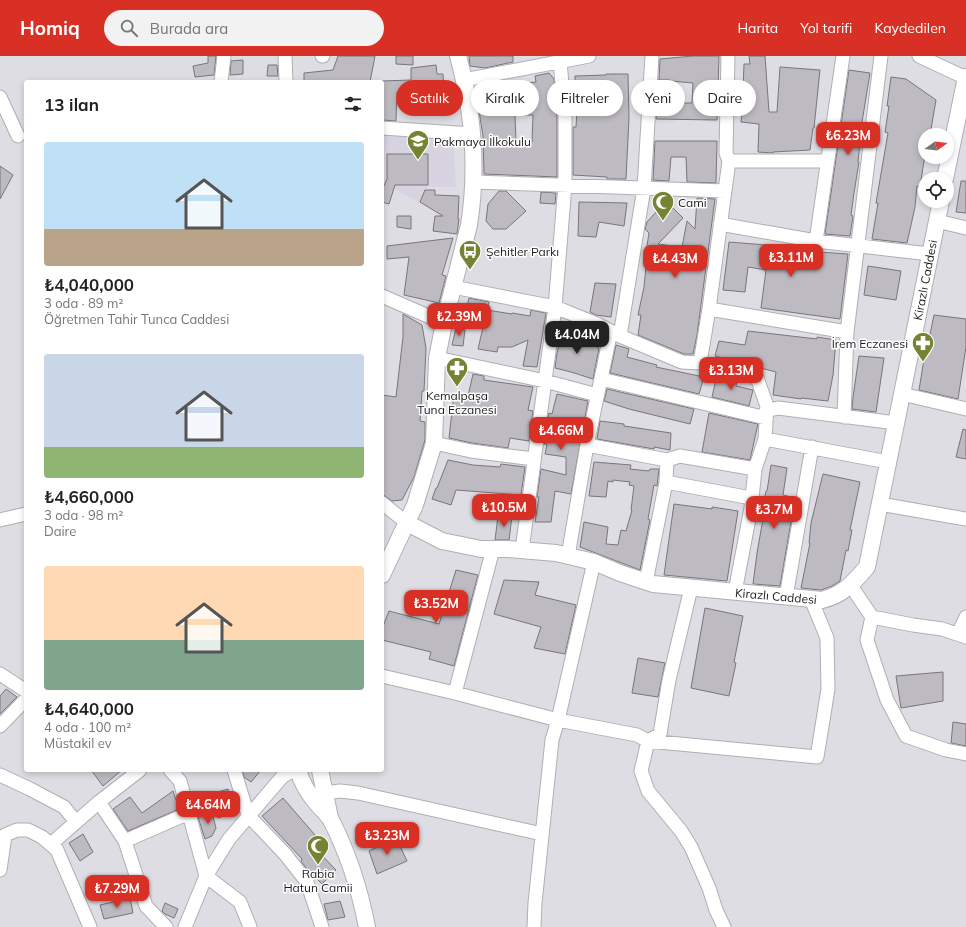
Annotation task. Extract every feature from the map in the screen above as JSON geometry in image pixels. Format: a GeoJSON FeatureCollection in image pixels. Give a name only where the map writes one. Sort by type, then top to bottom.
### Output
{"type":"FeatureCollection","features":[{"type":"Feature","properties":{"kind":"main road"},"geometry":{"type":"LineString","coordinates":[[384,571],[415,505],[434,443],[437,358],[444,323],[469,225],[474,182],[474,151],[464,80],[458,56]]}},
{"type":"Feature","properties":{"kind":"main road"},"geometry":{"type":"LineString","coordinates":[[946,172],[966,78]]}},
{"type":"Feature","properties":{"kind":"main road","name":"Kirazlı Caddesi"},"geometry":{"type":"LineString","coordinates":[[407,523],[442,542],[481,549],[556,553],[594,562],[653,584],[822,600],[834,597],[851,586],[867,567],[940,208]]}},
{"type":"Feature","properties":{"kind":"main road"},"geometry":{"type":"LineString","coordinates":[[299,772],[306,790],[330,818]]}},
{"type":"Feature","properties":{"kind":"main road"},"geometry":{"type":"LineString","coordinates":[[320,772],[330,818],[351,867],[367,927]]}},
{"type":"Feature","properties":{"kind":"street"},"geometry":{"type":"LineString","coordinates":[[221,80],[224,56]]}},
{"type":"Feature","properties":{"kind":"street"},"geometry":{"type":"LineString","coordinates":[[285,56],[286,80]]}},
{"type":"Feature","properties":{"kind":"street"},"geometry":{"type":"LineString","coordinates":[[464,80],[525,62],[560,62],[589,56]]}},
{"type":"Feature","properties":{"kind":"street"},"geometry":{"type":"LineString","coordinates":[[568,556],[600,379],[616,334],[644,188],[652,56]]}},
{"type":"Feature","properties":{"kind":"street"},"geometry":{"type":"LineString","coordinates":[[700,363],[709,309],[729,161],[726,153],[728,56]]}},
{"type":"Feature","properties":{"kind":"street"},"geometry":{"type":"LineString","coordinates":[[816,241],[843,56]]}},
{"type":"Feature","properties":{"kind":"street"},"geometry":{"type":"LineString","coordinates":[[844,417],[847,332],[881,56]]}},
{"type":"Feature","properties":{"kind":"street"},"geometry":{"type":"LineString","coordinates":[[919,56],[966,78]]}},
{"type":"Feature","properties":{"kind":"street"},"geometry":{"type":"LineString","coordinates":[[522,550],[555,307],[565,185],[564,117],[560,62]]}},
{"type":"Feature","properties":{"kind":"street"},"geometry":{"type":"LineString","coordinates":[[0,97],[18,136]]}},
{"type":"Feature","properties":{"kind":"street"},"geometry":{"type":"LineString","coordinates":[[384,128],[472,134]]}},
{"type":"Feature","properties":{"kind":"street"},"geometry":{"type":"LineString","coordinates":[[729,161],[827,161]]}},
{"type":"Feature","properties":{"kind":"street"},"geometry":{"type":"LineString","coordinates":[[474,182],[725,191]]}},
{"type":"Feature","properties":{"kind":"street"},"geometry":{"type":"LineString","coordinates":[[937,221],[966,228]]}},
{"type":"Feature","properties":{"kind":"street"},"geometry":{"type":"LineString","coordinates":[[720,224],[816,241],[930,254]]}},
{"type":"Feature","properties":{"kind":"street"},"geometry":{"type":"LineString","coordinates":[[453,287],[555,307],[682,362],[700,363],[745,372],[757,378],[767,406],[765,439],[756,469],[751,498],[751,508],[735,592]]}},
{"type":"Feature","properties":{"kind":"street"},"geometry":{"type":"LineString","coordinates":[[384,297],[444,323]]}},
{"type":"Feature","properties":{"kind":"street"},"geometry":{"type":"LineString","coordinates":[[709,309],[847,332]]}},
{"type":"Feature","properties":{"kind":"street"},"geometry":{"type":"LineString","coordinates":[[437,358],[545,381],[597,395]]}},
{"type":"Feature","properties":{"kind":"street"},"geometry":{"type":"LineString","coordinates":[[600,379],[766,415],[778,408],[896,424]]}},
{"type":"Feature","properties":{"kind":"street"},"geometry":{"type":"LineString","coordinates":[[902,394],[966,409]]}},
{"type":"Feature","properties":{"kind":"street"},"geometry":{"type":"LineString","coordinates":[[765,439],[888,462]]}},
{"type":"Feature","properties":{"kind":"street"},"geometry":{"type":"LineString","coordinates":[[434,443],[472,451],[534,459]]}},
{"type":"Feature","properties":{"kind":"street"},"geometry":{"type":"LineString","coordinates":[[587,445],[667,460],[680,456],[756,469]]}},
{"type":"Feature","properties":{"kind":"street"},"geometry":{"type":"LineString","coordinates":[[786,597],[812,447]]}},
{"type":"Feature","properties":{"kind":"street"},"geometry":{"type":"LineString","coordinates":[[646,582],[666,482],[667,460]]}},
{"type":"Feature","properties":{"kind":"street"},"geometry":{"type":"LineString","coordinates":[[666,482],[751,498]]}},
{"type":"Feature","properties":{"kind":"street"},"geometry":{"type":"LineString","coordinates":[[880,504],[966,518]]}},
{"type":"Feature","properties":{"kind":"street"},"geometry":{"type":"LineString","coordinates":[[384,505],[407,523]]}},
{"type":"Feature","properties":{"kind":"street"},"geometry":{"type":"LineString","coordinates":[[0,520],[24,514]]}},
{"type":"Feature","properties":{"kind":"street"},"geometry":{"type":"LineString","coordinates":[[455,693],[493,549]]}},
{"type":"Feature","properties":{"kind":"street"},"geometry":{"type":"LineString","coordinates":[[534,927],[535,903],[552,740],[558,720],[594,562]]}},
{"type":"Feature","properties":{"kind":"street"},"geometry":{"type":"LineString","coordinates":[[851,586],[872,617],[942,629],[962,636],[966,617]]}},
{"type":"Feature","properties":{"kind":"street"},"geometry":{"type":"LineString","coordinates":[[691,588],[669,680],[660,734],[648,741],[641,771],[648,791],[681,831],[691,847],[724,927]]}},
{"type":"Feature","properties":{"kind":"street"},"geometry":{"type":"LineString","coordinates":[[384,676],[558,720],[637,735],[648,741],[816,757],[828,689],[827,638],[811,599]]}},
{"type":"Feature","properties":{"kind":"street"},"geometry":{"type":"LineString","coordinates":[[872,617],[867,640],[887,700],[906,736],[946,750],[966,754]]}},
{"type":"Feature","properties":{"kind":"street"},"geometry":{"type":"LineString","coordinates":[[0,674],[24,690]]}},
{"type":"Feature","properties":{"kind":"street"},"geometry":{"type":"LineString","coordinates":[[0,726],[24,701]]}},
{"type":"Feature","properties":{"kind":"street"},"geometry":{"type":"LineString","coordinates":[[51,844],[99,802],[137,772]]}},
{"type":"Feature","properties":{"kind":"street"},"geometry":{"type":"LineString","coordinates":[[172,772],[180,781],[206,876],[240,902],[250,927]]}},
{"type":"Feature","properties":{"kind":"street"},"geometry":{"type":"LineString","coordinates":[[235,772],[248,815],[285,854],[307,882],[322,927]]}},
{"type":"Feature","properties":{"kind":"street"},"geometry":{"type":"LineString","coordinates":[[185,927],[206,876],[229,839],[282,777],[290,772]]}},
{"type":"Feature","properties":{"kind":"street"},"geometry":{"type":"LineString","coordinates":[[0,775],[64,807],[76,822]]}},
{"type":"Feature","properties":{"kind":"street"},"geometry":{"type":"LineString","coordinates":[[325,793],[340,791],[358,793],[542,834]]}},
{"type":"Feature","properties":{"kind":"street"},"geometry":{"type":"LineString","coordinates":[[99,802],[125,841],[146,906],[166,927]]}},
{"type":"Feature","properties":{"kind":"street"},"geometry":{"type":"LineString","coordinates":[[125,841],[189,813]]}},
{"type":"Feature","properties":{"kind":"street"},"geometry":{"type":"LineString","coordinates":[[0,870],[5,835],[17,830],[28,830],[42,837],[57,850],[90,927]]}},
{"type":"Feature","properties":{"kind":"shaded area","name":"Pakmaya İlkokulu"},"geometry":{"type":"Polygon","coordinates":[[[384,135],[453,137],[456,187],[427,187],[420,203],[384,184],[384,135]]]}},
{"type":"Feature","properties":{"kind":"building"},"geometry":{"type":"Polygon","coordinates":[[[208,56],[216,56],[214,75],[195,77],[193,66],[208,63],[208,56]]]}},
{"type":"Feature","properties":{"kind":"building"},"geometry":{"type":"Polygon","coordinates":[[[338,56],[375,56],[370,80],[304,80],[304,73],[333,70],[338,56]]]}},
{"type":"Feature","properties":{"kind":"building"},"geometry":{"type":"Polygon","coordinates":[[[396,56],[413,56],[413,65],[396,64],[396,56]]]}},
{"type":"Feature","properties":{"kind":"building"},"geometry":{"type":"Polygon","coordinates":[[[469,56],[513,56],[513,62],[485,68],[470,66],[469,56]]]}},
{"type":"Feature","properties":{"kind":"building"},"geometry":{"type":"Polygon","coordinates":[[[693,56],[719,56],[718,80],[693,80],[693,83],[685,82],[685,80],[659,80],[660,59],[693,56]]]}},
{"type":"Feature","properties":{"kind":"building"},"geometry":{"type":"Polygon","coordinates":[[[749,56],[765,56],[769,112],[777,112],[780,67],[820,70],[814,128],[810,150],[773,153],[758,152],[759,124],[741,122],[742,116],[756,116],[756,80],[743,80],[744,64],[750,64],[749,56]]]}},
{"type":"Feature","properties":{"kind":"building"},"geometry":{"type":"Polygon","coordinates":[[[243,60],[243,74],[230,75],[231,61],[243,60]]]}},
{"type":"Feature","properties":{"kind":"building"},"geometry":{"type":"Polygon","coordinates":[[[268,65],[277,65],[278,76],[267,76],[268,65]]]}},
{"type":"Feature","properties":{"kind":"building"},"geometry":{"type":"Polygon","coordinates":[[[436,65],[437,74],[443,74],[443,80],[411,80],[411,68],[436,65]]]}},
{"type":"Feature","properties":{"kind":"building"},"geometry":{"type":"Polygon","coordinates":[[[849,70],[870,73],[862,122],[859,162],[851,215],[853,216],[850,236],[825,234],[849,70]]]}},
{"type":"Feature","properties":{"kind":"building"},"geometry":{"type":"Polygon","coordinates":[[[549,73],[554,79],[547,80],[547,116],[557,116],[557,177],[484,174],[483,136],[480,116],[515,116],[516,142],[532,142],[533,116],[539,116],[539,80],[536,80],[535,76],[549,73]]]}},
{"type":"Feature","properties":{"kind":"building"},"geometry":{"type":"Polygon","coordinates":[[[628,74],[629,118],[626,179],[607,179],[607,177],[573,175],[573,127],[576,127],[577,116],[623,116],[623,80],[575,80],[575,76],[628,74]]]}},
{"type":"Feature","properties":{"kind":"building"},"geometry":{"type":"Polygon","coordinates":[[[891,77],[906,79],[936,100],[931,128],[918,128],[918,164],[924,164],[922,172],[918,172],[918,186],[915,207],[907,243],[872,239],[878,203],[876,203],[888,133],[885,132],[889,106],[887,106],[891,77]]]}},
{"type":"Feature","properties":{"kind":"building"},"geometry":{"type":"Polygon","coordinates":[[[384,81],[396,81],[396,121],[384,120],[384,81]]]}},
{"type":"Feature","properties":{"kind":"building"},"geometry":{"type":"Polygon","coordinates":[[[693,83],[693,116],[717,116],[717,120],[656,119],[656,116],[685,116],[685,103],[692,103],[693,83]]]}},
{"type":"Feature","properties":{"kind":"building"},"geometry":{"type":"Polygon","coordinates":[[[655,141],[717,141],[716,183],[687,182],[686,157],[671,157],[669,181],[653,180],[655,141]]]}},
{"type":"Feature","properties":{"kind":"building"},"geometry":{"type":"Polygon","coordinates":[[[387,154],[428,154],[428,185],[395,185],[389,204],[384,203],[384,186],[387,179],[387,154]]]}},
{"type":"Feature","properties":{"kind":"building"},"geometry":{"type":"Polygon","coordinates":[[[0,166],[13,175],[0,199],[0,166]]]}},
{"type":"Feature","properties":{"kind":"building"},"geometry":{"type":"Polygon","coordinates":[[[961,181],[966,181],[966,213],[956,212],[961,181]]]}},
{"type":"Feature","properties":{"kind":"building"},"geometry":{"type":"Polygon","coordinates":[[[425,190],[435,190],[435,195],[459,196],[459,219],[457,234],[433,231],[435,216],[443,216],[420,202],[425,190]]]}},
{"type":"Feature","properties":{"kind":"building"},"geometry":{"type":"Polygon","coordinates":[[[499,191],[506,191],[526,211],[506,229],[493,229],[486,221],[488,204],[499,191]]]}},
{"type":"Feature","properties":{"kind":"building"},"geometry":{"type":"Polygon","coordinates":[[[541,192],[556,193],[555,204],[540,203],[541,192]]]}},
{"type":"Feature","properties":{"kind":"building"},"geometry":{"type":"Polygon","coordinates":[[[697,198],[715,199],[697,335],[693,354],[684,354],[638,335],[641,315],[638,315],[644,287],[647,257],[645,258],[649,233],[645,229],[647,222],[666,201],[683,218],[658,244],[682,247],[687,221],[695,229],[697,198]]]}},
{"type":"Feature","properties":{"kind":"building"},"geometry":{"type":"Polygon","coordinates":[[[579,202],[627,203],[624,226],[599,222],[596,237],[578,236],[579,202]]]}},
{"type":"Feature","properties":{"kind":"building"},"geometry":{"type":"Polygon","coordinates":[[[397,216],[411,216],[411,229],[397,227],[397,216]]]}},
{"type":"Feature","properties":{"kind":"building"},"geometry":{"type":"Polygon","coordinates":[[[453,238],[442,275],[446,276],[439,303],[404,295],[409,257],[387,259],[387,246],[453,238]]]}},
{"type":"Feature","properties":{"kind":"building"},"geometry":{"type":"Polygon","coordinates":[[[729,242],[804,248],[804,251],[848,254],[840,319],[761,308],[766,270],[748,267],[745,292],[723,290],[729,242]]]}},
{"type":"Feature","properties":{"kind":"building"},"geometry":{"type":"Polygon","coordinates":[[[868,266],[901,271],[896,300],[864,295],[868,266]]]}},
{"type":"Feature","properties":{"kind":"building"},"geometry":{"type":"Polygon","coordinates":[[[595,283],[616,284],[611,317],[596,315],[590,312],[595,283]]]}},
{"type":"Feature","properties":{"kind":"building"},"geometry":{"type":"Polygon","coordinates":[[[469,298],[489,302],[487,310],[530,316],[531,310],[546,313],[537,367],[523,366],[528,340],[512,347],[498,347],[497,352],[478,349],[484,323],[464,318],[469,298]]]}},
{"type":"Feature","properties":{"kind":"building"},"geometry":{"type":"Polygon","coordinates":[[[403,314],[422,325],[426,348],[424,391],[422,391],[420,421],[425,422],[425,440],[414,477],[402,500],[392,501],[384,495],[384,395],[396,397],[403,337],[403,314]]]}},
{"type":"Feature","properties":{"kind":"building"},"geometry":{"type":"Polygon","coordinates":[[[934,315],[966,319],[966,347],[958,399],[919,390],[934,315]]]}},
{"type":"Feature","properties":{"kind":"building"},"geometry":{"type":"Polygon","coordinates":[[[456,328],[465,330],[463,346],[452,345],[456,328]]]}},
{"type":"Feature","properties":{"kind":"building"},"geometry":{"type":"Polygon","coordinates":[[[563,330],[567,330],[586,338],[585,341],[599,348],[593,379],[555,368],[563,330]]]}},
{"type":"Feature","properties":{"kind":"building"},"geometry":{"type":"Polygon","coordinates":[[[748,331],[836,340],[833,375],[828,401],[773,395],[776,372],[715,356],[719,341],[745,345],[748,331]]]}},
{"type":"Feature","properties":{"kind":"building"},"geometry":{"type":"Polygon","coordinates":[[[616,345],[629,349],[627,357],[657,365],[656,367],[704,377],[699,394],[610,373],[616,345]]]}},
{"type":"Feature","properties":{"kind":"building"},"geometry":{"type":"Polygon","coordinates":[[[859,356],[884,358],[876,412],[852,409],[859,356]]]}},
{"type":"Feature","properties":{"kind":"building"},"geometry":{"type":"Polygon","coordinates":[[[473,374],[484,376],[484,380],[533,387],[528,410],[533,411],[529,441],[510,438],[508,448],[449,438],[454,394],[468,396],[473,374]]]}},
{"type":"Feature","properties":{"kind":"building"},"geometry":{"type":"Polygon","coordinates":[[[717,375],[737,379],[736,386],[753,390],[749,406],[712,397],[717,375]]]}},
{"type":"Feature","properties":{"kind":"building"},"geometry":{"type":"Polygon","coordinates":[[[607,389],[694,409],[690,424],[629,409],[604,401],[607,389]]]}},
{"type":"Feature","properties":{"kind":"building"},"geometry":{"type":"Polygon","coordinates":[[[557,394],[588,401],[571,494],[555,491],[551,522],[535,522],[541,469],[566,475],[566,457],[545,454],[547,444],[544,444],[549,413],[552,414],[557,394]]]}},
{"type":"Feature","properties":{"kind":"building"},"geometry":{"type":"Polygon","coordinates":[[[709,413],[758,424],[750,460],[702,452],[709,413]]]}},
{"type":"Feature","properties":{"kind":"building"},"geometry":{"type":"Polygon","coordinates":[[[600,421],[671,433],[670,450],[654,447],[654,449],[597,439],[600,421]]]}},
{"type":"Feature","properties":{"kind":"building"},"geometry":{"type":"Polygon","coordinates":[[[963,429],[966,430],[966,459],[956,457],[963,429]]]}},
{"type":"Feature","properties":{"kind":"building"},"geometry":{"type":"Polygon","coordinates":[[[448,460],[473,465],[500,467],[501,464],[525,467],[521,495],[456,490],[451,505],[432,499],[448,460]]]}},
{"type":"Feature","properties":{"kind":"building"},"geometry":{"type":"Polygon","coordinates":[[[594,462],[631,465],[630,469],[649,471],[650,469],[659,469],[657,486],[654,485],[648,519],[650,520],[640,570],[580,547],[584,522],[608,527],[606,544],[618,545],[621,530],[626,531],[632,510],[634,486],[629,485],[630,482],[613,480],[613,482],[608,481],[606,497],[589,496],[594,462]]]}},
{"type":"Feature","properties":{"kind":"building"},"geometry":{"type":"Polygon","coordinates":[[[771,465],[787,468],[783,495],[795,498],[780,586],[753,584],[763,519],[760,519],[767,491],[771,465]]]}},
{"type":"Feature","properties":{"kind":"building"},"geometry":{"type":"Polygon","coordinates":[[[823,474],[860,482],[850,530],[852,530],[848,551],[846,550],[840,581],[821,590],[801,588],[810,543],[811,523],[823,474]]]}},
{"type":"Feature","properties":{"kind":"building"},"geometry":{"type":"Polygon","coordinates":[[[674,504],[738,511],[727,581],[664,575],[674,504]]]}},
{"type":"Feature","properties":{"kind":"building"},"geometry":{"type":"Polygon","coordinates":[[[498,516],[512,516],[509,540],[495,540],[498,516]]]}},
{"type":"Feature","properties":{"kind":"building"},"geometry":{"type":"Polygon","coordinates":[[[456,570],[478,575],[454,666],[429,659],[431,652],[384,640],[384,624],[389,611],[439,624],[456,570]]]}},
{"type":"Feature","properties":{"kind":"building"},"geometry":{"type":"Polygon","coordinates":[[[504,580],[539,582],[535,595],[576,605],[565,654],[534,648],[541,627],[494,614],[504,580]]]}},
{"type":"Feature","properties":{"kind":"building"},"geometry":{"type":"Polygon","coordinates":[[[705,608],[743,616],[734,662],[736,663],[729,696],[691,688],[705,608]]]}},
{"type":"Feature","properties":{"kind":"building"},"geometry":{"type":"Polygon","coordinates":[[[638,658],[665,663],[658,697],[632,693],[638,658]]]}},
{"type":"Feature","properties":{"kind":"building"},"geometry":{"type":"Polygon","coordinates":[[[943,672],[943,701],[901,708],[896,676],[943,672]]]}},
{"type":"Feature","properties":{"kind":"building"},"geometry":{"type":"Polygon","coordinates":[[[6,689],[17,697],[0,714],[0,696],[6,689]]]}},
{"type":"Feature","properties":{"kind":"building"},"geometry":{"type":"Polygon","coordinates":[[[953,722],[966,724],[966,746],[951,743],[953,722]]]}},
{"type":"Feature","properties":{"kind":"building"},"geometry":{"type":"Polygon","coordinates":[[[92,772],[120,772],[103,786],[92,772]]]}},
{"type":"Feature","properties":{"kind":"building"},"geometry":{"type":"Polygon","coordinates":[[[243,772],[259,772],[251,782],[244,777],[243,772]]]}},
{"type":"Feature","properties":{"kind":"building"},"geometry":{"type":"Polygon","coordinates":[[[228,789],[232,807],[226,815],[218,818],[211,794],[228,789]]]}},
{"type":"Feature","properties":{"kind":"building"},"geometry":{"type":"Polygon","coordinates":[[[173,791],[179,809],[128,831],[113,809],[130,797],[142,813],[173,791]]]}},
{"type":"Feature","properties":{"kind":"building"},"geometry":{"type":"Polygon","coordinates":[[[283,798],[315,835],[308,841],[336,870],[322,884],[307,869],[301,861],[302,859],[262,816],[283,798]]]}},
{"type":"Feature","properties":{"kind":"building"},"geometry":{"type":"Polygon","coordinates":[[[212,813],[216,828],[212,836],[205,839],[198,817],[212,813]]]}},
{"type":"Feature","properties":{"kind":"building"},"geometry":{"type":"Polygon","coordinates":[[[83,834],[93,852],[80,861],[69,843],[83,834]]]}},
{"type":"Feature","properties":{"kind":"building"},"geometry":{"type":"Polygon","coordinates":[[[396,838],[407,861],[377,874],[369,851],[396,838]]]}},
{"type":"Feature","properties":{"kind":"building"},"geometry":{"type":"Polygon","coordinates":[[[130,898],[133,913],[104,919],[100,905],[130,898]]]}},
{"type":"Feature","properties":{"kind":"building"},"geometry":{"type":"Polygon","coordinates":[[[340,901],[345,917],[328,920],[324,904],[340,901]]]}},
{"type":"Feature","properties":{"kind":"building"},"geometry":{"type":"Polygon","coordinates":[[[165,903],[178,909],[174,918],[162,911],[165,903]]]}},
{"type":"Feature","properties":{"kind":"place","name":"Pakmaya İlkokulu"},"geometry":{"type":"Point","coordinates":[418,160]}},
{"type":"Feature","properties":{"kind":"place","name":"Cami"},"geometry":{"type":"Point","coordinates":[663,222]}},
{"type":"Feature","properties":{"kind":"place","name":"Şehitler Parkı"},"geometry":{"type":"Point","coordinates":[470,270]}},
{"type":"Feature","properties":{"kind":"place","name":"İrem Eczanesi"},"geometry":{"type":"Point","coordinates":[923,362]}},
{"type":"Feature","properties":{"kind":"place","name":"Kemalpaşa Tuna Eczanesi"},"geometry":{"type":"Point","coordinates":[457,388]}},
{"type":"Feature","properties":{"kind":"place","name":"Rabia Hatun Camii"},"geometry":{"type":"Point","coordinates":[318,866]}}]}
